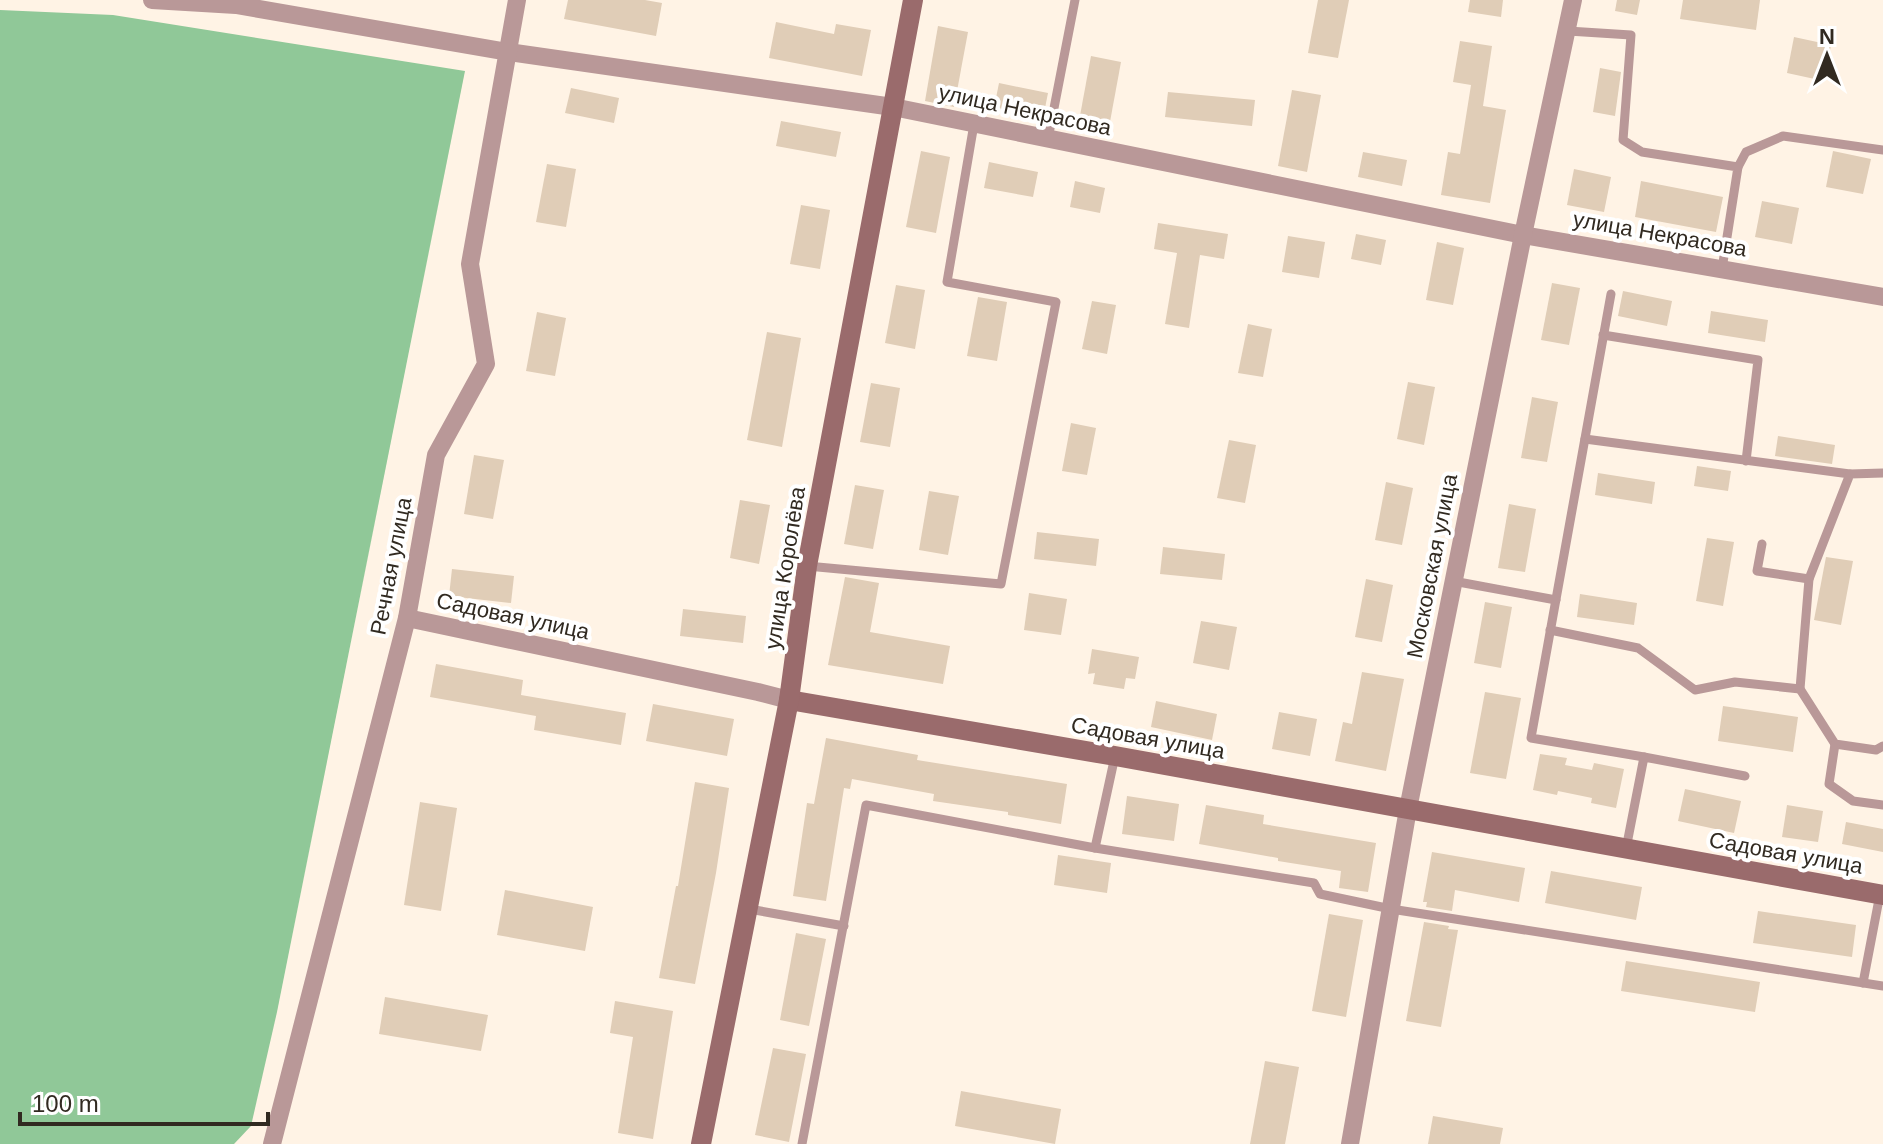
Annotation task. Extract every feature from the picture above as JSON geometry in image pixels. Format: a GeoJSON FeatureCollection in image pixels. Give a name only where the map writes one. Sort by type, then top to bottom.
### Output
{"type":"FeatureCollection","features":[{"type":"Feature","properties":{"kind":"street","name":"улица Некрасова"},"geometry":{"type":"LineString","coordinates":[[152,0],[236,5],[508,52],[893,107],[1523,235],[1883,297]]}},
{"type":"Feature","properties":{"kind":"street","name":"Речная улица"},"geometry":{"type":"LineString","coordinates":[[272,1144],[407,618],[436,455],[486,364],[470,264],[517,0]]}},
{"type":"Feature","properties":{"kind":"street","name":"улица Королёва"},"geometry":{"type":"LineString","coordinates":[[701,1144],[789,700],[807,566],[913,0]]}},
{"type":"Feature","properties":{"kind":"street","name":"Московская улица"},"geometry":{"type":"LineString","coordinates":[[1350,1144],[1408,809],[1573,0]]}},
{"type":"Feature","properties":{"kind":"street","name":"Садовая улица"},"geometry":{"type":"LineString","coordinates":[[407,618],[789,700],[1882,895]]}},
{"type":"Feature","properties":{"kind":"lane"},"geometry":{"type":"LineString","coordinates":[[1048,139],[1075,0]]}},
{"type":"Feature","properties":{"kind":"lane"},"geometry":{"type":"LineString","coordinates":[[1568,31],[1631,35],[1623,140],[1642,152],[1738,167]]}},
{"type":"Feature","properties":{"kind":"lane"},"geometry":{"type":"LineString","coordinates":[[807,566],[1001,584],[1056,302],[947,282],[974,124]]}},
{"type":"Feature","properties":{"kind":"lane"},"geometry":{"type":"LineString","coordinates":[[1722,269],[1738,167],[1746,152],[1783,136],[1883,150]]}},
{"type":"Feature","properties":{"kind":"lane"},"geometry":{"type":"LineString","coordinates":[[1611,294],[1531,738],[1745,776]]}},
{"type":"Feature","properties":{"kind":"lane"},"geometry":{"type":"LineString","coordinates":[[1603,335],[1758,360],[1746,461]]}},
{"type":"Feature","properties":{"kind":"lane"},"geometry":{"type":"LineString","coordinates":[[1585,439],[1850,474],[1883,473]]}},
{"type":"Feature","properties":{"kind":"lane"},"geometry":{"type":"LineString","coordinates":[[1850,474],[1809,579],[1800,689],[1835,744],[1829,784],[1853,801],[1883,805]]}},
{"type":"Feature","properties":{"kind":"lane"},"geometry":{"type":"LineString","coordinates":[[1762,544],[1757,571],[1809,579]]}},
{"type":"Feature","properties":{"kind":"lane"},"geometry":{"type":"LineString","coordinates":[[1453,581],[1556,600]]}},
{"type":"Feature","properties":{"kind":"lane"},"geometry":{"type":"LineString","coordinates":[[1550,630],[1638,648],[1695,690],[1735,682],[1800,689]]}},
{"type":"Feature","properties":{"kind":"lane"},"geometry":{"type":"LineString","coordinates":[[1835,744],[1876,750],[1883,746]]}},
{"type":"Feature","properties":{"kind":"lane"},"geometry":{"type":"LineString","coordinates":[[1095,848],[1115,756]]}},
{"type":"Feature","properties":{"kind":"lane"},"geometry":{"type":"LineString","coordinates":[[1626,849],[1644,757]]}},
{"type":"Feature","properties":{"kind":"lane"},"geometry":{"type":"LineString","coordinates":[[802,1144],[866,805],[1095,848],[1314,883],[1320,894],[1391,909],[1883,986]]}},
{"type":"Feature","properties":{"kind":"lane"},"geometry":{"type":"LineString","coordinates":[[1863,983],[1882,895]]}},
{"type":"Feature","properties":{"kind":"lane"},"geometry":{"type":"LineString","coordinates":[[747,908],[844,926]]}},
{"type":"Feature","properties":{"kind":"green space"},"geometry":{"type":"Polygon","coordinates":[[[0,10],[113,15],[465,71],[277,1012],[251,1126],[234,1144],[0,1144],[0,10]]]}},
{"type":"Feature","properties":{"kind":"building"},"geometry":{"type":"Polygon","coordinates":[[[568,0],[645,0],[662,3],[656,36],[564,19],[568,0]]]}},
{"type":"Feature","properties":{"kind":"building"},"geometry":{"type":"Polygon","coordinates":[[[1318,0],[1349,0],[1338,58],[1308,53],[1318,0]]]}},
{"type":"Feature","properties":{"kind":"building"},"geometry":{"type":"Polygon","coordinates":[[[1470,0],[1503,0],[1501,17],[1468,12],[1470,0]]]}},
{"type":"Feature","properties":{"kind":"building"},"geometry":{"type":"Polygon","coordinates":[[[1617,0],[1640,0],[1637,15],[1615,11],[1617,0]]]}},
{"type":"Feature","properties":{"kind":"building"},"geometry":{"type":"Polygon","coordinates":[[[1683,0],[1760,0],[1756,30],[1680,19],[1683,0]]]}},
{"type":"Feature","properties":{"kind":"building"},"geometry":{"type":"Polygon","coordinates":[[[776,22],[834,34],[836,24],[871,30],[862,76],[769,58],[776,22]]]}},
{"type":"Feature","properties":{"kind":"building"},"geometry":{"type":"Polygon","coordinates":[[[938,26],[968,32],[954,107],[925,101],[938,26]]]}},
{"type":"Feature","properties":{"kind":"building"},"geometry":{"type":"Polygon","coordinates":[[[1794,37],[1831,45],[1824,81],[1787,73],[1794,37]]]}},
{"type":"Feature","properties":{"kind":"building"},"geometry":{"type":"Polygon","coordinates":[[[1460,41],[1492,46],[1483,106],[1506,110],[1490,203],[1441,195],[1448,152],[1460,154],[1471,85],[1453,82],[1460,41]]]}},
{"type":"Feature","properties":{"kind":"building"},"geometry":{"type":"Polygon","coordinates":[[[1091,56],[1121,62],[1107,138],[1077,132],[1091,56]]]}},
{"type":"Feature","properties":{"kind":"building"},"geometry":{"type":"Polygon","coordinates":[[[1600,68],[1621,72],[1615,116],[1593,112],[1600,68]]]}},
{"type":"Feature","properties":{"kind":"building"},"geometry":{"type":"Polygon","coordinates":[[[999,83],[1048,93],[1043,118],[994,108],[999,83]]]}},
{"type":"Feature","properties":{"kind":"building"},"geometry":{"type":"Polygon","coordinates":[[[571,88],[619,98],[614,123],[565,113],[571,88]]]}},
{"type":"Feature","properties":{"kind":"building"},"geometry":{"type":"Polygon","coordinates":[[[1292,90],[1321,95],[1307,172],[1278,166],[1292,90]]]}},
{"type":"Feature","properties":{"kind":"building"},"geometry":{"type":"Polygon","coordinates":[[[1168,92],[1255,100],[1252,126],[1165,117],[1168,92]]]}},
{"type":"Feature","properties":{"kind":"building"},"geometry":{"type":"Polygon","coordinates":[[[781,121],[841,132],[836,157],[776,146],[781,121]]]}},
{"type":"Feature","properties":{"kind":"building"},"geometry":{"type":"Polygon","coordinates":[[[921,151],[950,157],[936,233],[906,227],[921,151]]]}},
{"type":"Feature","properties":{"kind":"building"},"geometry":{"type":"Polygon","coordinates":[[[1833,151],[1871,159],[1863,194],[1826,187],[1833,151]]]}},
{"type":"Feature","properties":{"kind":"building"},"geometry":{"type":"Polygon","coordinates":[[[1363,152],[1407,160],[1402,186],[1358,177],[1363,152]]]}},
{"type":"Feature","properties":{"kind":"building"},"geometry":{"type":"Polygon","coordinates":[[[989,162],[1038,172],[1033,197],[984,188],[989,162]]]}},
{"type":"Feature","properties":{"kind":"building"},"geometry":{"type":"Polygon","coordinates":[[[547,164],[576,169],[566,227],[536,222],[547,164]]]}},
{"type":"Feature","properties":{"kind":"building"},"geometry":{"type":"Polygon","coordinates":[[[1574,169],[1611,177],[1604,212],[1567,205],[1574,169]]]}},
{"type":"Feature","properties":{"kind":"building"},"geometry":{"type":"Polygon","coordinates":[[[1075,181],[1105,188],[1100,213],[1070,207],[1075,181]]]}},
{"type":"Feature","properties":{"kind":"building"},"geometry":{"type":"Polygon","coordinates":[[[1641,181],[1723,197],[1716,232],[1635,217],[1641,181]]]}},
{"type":"Feature","properties":{"kind":"building"},"geometry":{"type":"Polygon","coordinates":[[[1762,201],[1799,208],[1792,244],[1755,237],[1762,201]]]}},
{"type":"Feature","properties":{"kind":"building"},"geometry":{"type":"Polygon","coordinates":[[[801,205],[830,210],[820,269],[790,264],[801,205]]]}},
{"type":"Feature","properties":{"kind":"building"},"geometry":{"type":"Polygon","coordinates":[[[1158,223],[1228,234],[1224,259],[1200,255],[1189,328],[1165,324],[1177,253],[1154,249],[1158,223]]]}},
{"type":"Feature","properties":{"kind":"building"},"geometry":{"type":"Polygon","coordinates":[[[1356,234],[1386,240],[1381,265],[1351,259],[1356,234]]]}},
{"type":"Feature","properties":{"kind":"building"},"geometry":{"type":"Polygon","coordinates":[[[1288,236],[1325,242],[1319,278],[1282,272],[1288,236]]]}},
{"type":"Feature","properties":{"kind":"building"},"geometry":{"type":"Polygon","coordinates":[[[1437,242],[1464,248],[1453,305],[1426,300],[1437,242]]]}},
{"type":"Feature","properties":{"kind":"building"},"geometry":{"type":"Polygon","coordinates":[[[1552,283],[1580,288],[1569,345],[1541,340],[1552,283]]]}},
{"type":"Feature","properties":{"kind":"building"},"geometry":{"type":"Polygon","coordinates":[[[896,285],[925,290],[915,349],[885,343],[896,285]]]}},
{"type":"Feature","properties":{"kind":"building"},"geometry":{"type":"Polygon","coordinates":[[[1623,291],[1672,301],[1667,326],[1618,316],[1623,291]]]}},
{"type":"Feature","properties":{"kind":"building"},"geometry":{"type":"Polygon","coordinates":[[[978,297],[1007,302],[997,361],[967,356],[978,297]]]}},
{"type":"Feature","properties":{"kind":"building"},"geometry":{"type":"Polygon","coordinates":[[[1092,301],[1116,305],[1107,354],[1082,349],[1092,301]]]}},
{"type":"Feature","properties":{"kind":"building"},"geometry":{"type":"Polygon","coordinates":[[[1711,311],[1768,320],[1765,342],[1708,333],[1711,311]]]}},
{"type":"Feature","properties":{"kind":"building"},"geometry":{"type":"Polygon","coordinates":[[[537,312],[566,318],[555,376],[526,371],[537,312]]]}},
{"type":"Feature","properties":{"kind":"building"},"geometry":{"type":"Polygon","coordinates":[[[1248,324],[1272,329],[1263,377],[1238,373],[1248,324]]]}},
{"type":"Feature","properties":{"kind":"building"},"geometry":{"type":"Polygon","coordinates":[[[767,332],[801,338],[782,447],[747,440],[767,332]]]}},
{"type":"Feature","properties":{"kind":"building"},"geometry":{"type":"Polygon","coordinates":[[[1408,382],[1435,387],[1424,445],[1397,439],[1408,382]]]}},
{"type":"Feature","properties":{"kind":"building"},"geometry":{"type":"Polygon","coordinates":[[[871,383],[900,388],[890,447],[860,442],[871,383]]]}},
{"type":"Feature","properties":{"kind":"building"},"geometry":{"type":"Polygon","coordinates":[[[1532,397],[1558,402],[1547,462],[1521,458],[1532,397]]]}},
{"type":"Feature","properties":{"kind":"building"},"geometry":{"type":"Polygon","coordinates":[[[1071,423],[1096,428],[1087,475],[1062,471],[1071,423]]]}},
{"type":"Feature","properties":{"kind":"building"},"geometry":{"type":"Polygon","coordinates":[[[1778,436],[1835,445],[1832,464],[1775,456],[1778,436]]]}},
{"type":"Feature","properties":{"kind":"building"},"geometry":{"type":"Polygon","coordinates":[[[1229,440],[1256,445],[1245,503],[1217,498],[1229,440]]]}},
{"type":"Feature","properties":{"kind":"building"},"geometry":{"type":"Polygon","coordinates":[[[474,455],[504,460],[493,519],[464,514],[474,455]]]}},
{"type":"Feature","properties":{"kind":"building"},"geometry":{"type":"Polygon","coordinates":[[[1697,466],[1731,471],[1728,491],[1694,486],[1697,466]]]}},
{"type":"Feature","properties":{"kind":"building"},"geometry":{"type":"Polygon","coordinates":[[[1598,473],[1655,482],[1652,504],[1595,495],[1598,473]]]}},
{"type":"Feature","properties":{"kind":"building"},"geometry":{"type":"Polygon","coordinates":[[[1386,482],[1413,488],[1402,545],[1375,540],[1386,482]]]}},
{"type":"Feature","properties":{"kind":"building"},"geometry":{"type":"Polygon","coordinates":[[[855,485],[884,490],[873,549],[844,544],[855,485]]]}},
{"type":"Feature","properties":{"kind":"building"},"geometry":{"type":"Polygon","coordinates":[[[929,491],[959,496],[948,555],[919,550],[929,491]]]}},
{"type":"Feature","properties":{"kind":"building"},"geometry":{"type":"Polygon","coordinates":[[[740,500],[770,505],[759,564],[730,558],[740,500]]]}},
{"type":"Feature","properties":{"kind":"building"},"geometry":{"type":"Polygon","coordinates":[[[1509,504],[1536,509],[1525,572],[1498,568],[1509,504]]]}},
{"type":"Feature","properties":{"kind":"building"},"geometry":{"type":"Polygon","coordinates":[[[1037,532],[1099,539],[1096,566],[1034,559],[1037,532]]]}},
{"type":"Feature","properties":{"kind":"building"},"geometry":{"type":"Polygon","coordinates":[[[1707,538],[1734,542],[1723,606],[1696,601],[1707,538]]]}},
{"type":"Feature","properties":{"kind":"building"},"geometry":{"type":"Polygon","coordinates":[[[1163,547],[1225,554],[1222,580],[1160,574],[1163,547]]]}},
{"type":"Feature","properties":{"kind":"building"},"geometry":{"type":"Polygon","coordinates":[[[1826,557],[1853,561],[1841,625],[1814,620],[1826,557]]]}},
{"type":"Feature","properties":{"kind":"building"},"geometry":{"type":"Polygon","coordinates":[[[452,569],[514,576],[511,603],[449,596],[452,569]]]}},
{"type":"Feature","properties":{"kind":"building"},"geometry":{"type":"Polygon","coordinates":[[[845,577],[879,583],[870,632],[950,646],[943,684],[828,665],[845,577]]]}},
{"type":"Feature","properties":{"kind":"building"},"geometry":{"type":"Polygon","coordinates":[[[1366,579],[1393,585],[1382,642],[1355,637],[1366,579]]]}},
{"type":"Feature","properties":{"kind":"building"},"geometry":{"type":"Polygon","coordinates":[[[1029,593],[1067,599],[1061,635],[1024,630],[1029,593]]]}},
{"type":"Feature","properties":{"kind":"building"},"geometry":{"type":"Polygon","coordinates":[[[1580,594],[1637,603],[1634,625],[1577,617],[1580,594]]]}},
{"type":"Feature","properties":{"kind":"building"},"geometry":{"type":"Polygon","coordinates":[[[1485,602],[1512,607],[1501,668],[1474,663],[1485,602]]]}},
{"type":"Feature","properties":{"kind":"building"},"geometry":{"type":"Polygon","coordinates":[[[683,609],[746,616],[743,643],[680,636],[683,609]]]}},
{"type":"Feature","properties":{"kind":"building"},"geometry":{"type":"Polygon","coordinates":[[[1201,621],[1237,627],[1229,670],[1193,663],[1201,621]]]}},
{"type":"Feature","properties":{"kind":"building"},"geometry":{"type":"Polygon","coordinates":[[[1092,649],[1139,657],[1135,679],[1126,678],[1124,689],[1093,684],[1095,673],[1088,674],[1092,649]]]}},
{"type":"Feature","properties":{"kind":"building"},"geometry":{"type":"Polygon","coordinates":[[[436,664],[523,680],[521,695],[626,713],[621,745],[534,730],[536,716],[430,697],[436,664]]]}},
{"type":"Feature","properties":{"kind":"building"},"geometry":{"type":"Polygon","coordinates":[[[1362,672],[1404,679],[1386,771],[1335,761],[1343,722],[1352,724],[1362,672]]]}},
{"type":"Feature","properties":{"kind":"building"},"geometry":{"type":"Polygon","coordinates":[[[1485,692],[1521,698],[1506,779],[1470,773],[1485,692]]]}},
{"type":"Feature","properties":{"kind":"building"},"geometry":{"type":"Polygon","coordinates":[[[1156,701],[1217,714],[1212,740],[1151,727],[1156,701]]]}},
{"type":"Feature","properties":{"kind":"building"},"geometry":{"type":"Polygon","coordinates":[[[653,704],[734,719],[727,756],[646,741],[653,704]]]}},
{"type":"Feature","properties":{"kind":"building"},"geometry":{"type":"Polygon","coordinates":[[[1723,706],[1798,717],[1793,752],[1718,741],[1723,706]]]}},
{"type":"Feature","properties":{"kind":"building"},"geometry":{"type":"Polygon","coordinates":[[[1279,712],[1317,719],[1310,756],[1272,749],[1279,712]]]}},
{"type":"Feature","properties":{"kind":"building"},"geometry":{"type":"Polygon","coordinates":[[[826,738],[918,755],[917,760],[1067,784],[1061,824],[1008,815],[1008,812],[933,801],[934,794],[852,779],[850,789],[844,788],[826,901],[793,896],[807,803],[814,804],[826,738]]]}},
{"type":"Feature","properties":{"kind":"building"},"geometry":{"type":"Polygon","coordinates":[[[1540,754],[1567,758],[1565,765],[1592,770],[1594,763],[1624,769],[1616,808],[1591,803],[1592,798],[1533,790],[1540,754]]]}},
{"type":"Feature","properties":{"kind":"building"},"geometry":{"type":"Polygon","coordinates":[[[695,782],[729,788],[695,984],[659,978],[695,782]]]}},
{"type":"Feature","properties":{"kind":"building"},"geometry":{"type":"Polygon","coordinates":[[[1685,789],[1741,801],[1734,833],[1678,821],[1685,789]]]}},
{"type":"Feature","properties":{"kind":"building"},"geometry":{"type":"Polygon","coordinates":[[[1127,796],[1179,804],[1174,841],[1122,834],[1127,796]]]}},
{"type":"Feature","properties":{"kind":"building"},"geometry":{"type":"Polygon","coordinates":[[[420,802],[457,808],[441,911],[404,905],[420,802]]]}},
{"type":"Feature","properties":{"kind":"building"},"geometry":{"type":"Polygon","coordinates":[[[1206,805],[1264,815],[1263,824],[1376,843],[1368,892],[1339,888],[1341,871],[1199,844],[1206,805]]]}},
{"type":"Feature","properties":{"kind":"building"},"geometry":{"type":"Polygon","coordinates":[[[1787,805],[1823,811],[1818,842],[1782,837],[1787,805]]]}},
{"type":"Feature","properties":{"kind":"building"},"geometry":{"type":"Polygon","coordinates":[[[1846,822],[1883,829],[1883,852],[1842,844],[1846,822]]]}},
{"type":"Feature","properties":{"kind":"building"},"geometry":{"type":"Polygon","coordinates":[[[1432,852],[1525,868],[1519,902],[1455,890],[1452,911],[1426,907],[1427,902],[1423,902],[1432,852]]]}},
{"type":"Feature","properties":{"kind":"building"},"geometry":{"type":"Polygon","coordinates":[[[1058,855],[1111,863],[1107,893],[1054,885],[1058,855]]]}},
{"type":"Feature","properties":{"kind":"building"},"geometry":{"type":"Polygon","coordinates":[[[1551,871],[1642,887],[1636,920],[1545,903],[1551,871]]]}},
{"type":"Feature","properties":{"kind":"building"},"geometry":{"type":"Polygon","coordinates":[[[505,890],[593,907],[585,951],[497,935],[505,890]]]}},
{"type":"Feature","properties":{"kind":"building"},"geometry":{"type":"Polygon","coordinates":[[[1758,911],[1856,925],[1852,957],[1753,943],[1758,911]]]}},
{"type":"Feature","properties":{"kind":"building"},"geometry":{"type":"Polygon","coordinates":[[[1329,914],[1363,920],[1346,1017],[1312,1011],[1329,914]]]}},
{"type":"Feature","properties":{"kind":"building"},"geometry":{"type":"Polygon","coordinates":[[[1424,922],[1458,930],[1441,1027],[1406,1021],[1424,922]]]}},
{"type":"Feature","properties":{"kind":"building"},"geometry":{"type":"Polygon","coordinates":[[[796,933],[826,939],[809,1026],[780,1020],[796,933]]]}},
{"type":"Feature","properties":{"kind":"building"},"geometry":{"type":"Polygon","coordinates":[[[1626,961],[1760,982],[1755,1012],[1621,991],[1626,961]]]}},
{"type":"Feature","properties":{"kind":"building"},"geometry":{"type":"Polygon","coordinates":[[[385,997],[488,1015],[481,1051],[379,1034],[385,997]]]}},
{"type":"Feature","properties":{"kind":"building"},"geometry":{"type":"Polygon","coordinates":[[[615,1001],[673,1011],[653,1139],[618,1133],[633,1037],[610,1033],[615,1001]]]}},
{"type":"Feature","properties":{"kind":"building"},"geometry":{"type":"Polygon","coordinates":[[[773,1048],[806,1054],[789,1142],[755,1135],[773,1048]]]}},
{"type":"Feature","properties":{"kind":"building"},"geometry":{"type":"Polygon","coordinates":[[[1265,1061],[1299,1067],[1285,1144],[1250,1144],[1265,1061]]]}},
{"type":"Feature","properties":{"kind":"building"},"geometry":{"type":"Polygon","coordinates":[[[961,1091],[1061,1109],[1055,1144],[955,1126],[961,1091]]]}},
{"type":"Feature","properties":{"kind":"building"},"geometry":{"type":"Polygon","coordinates":[[[1433,1116],[1503,1128],[1500,1144],[1428,1144],[1433,1116]]]}}]}
